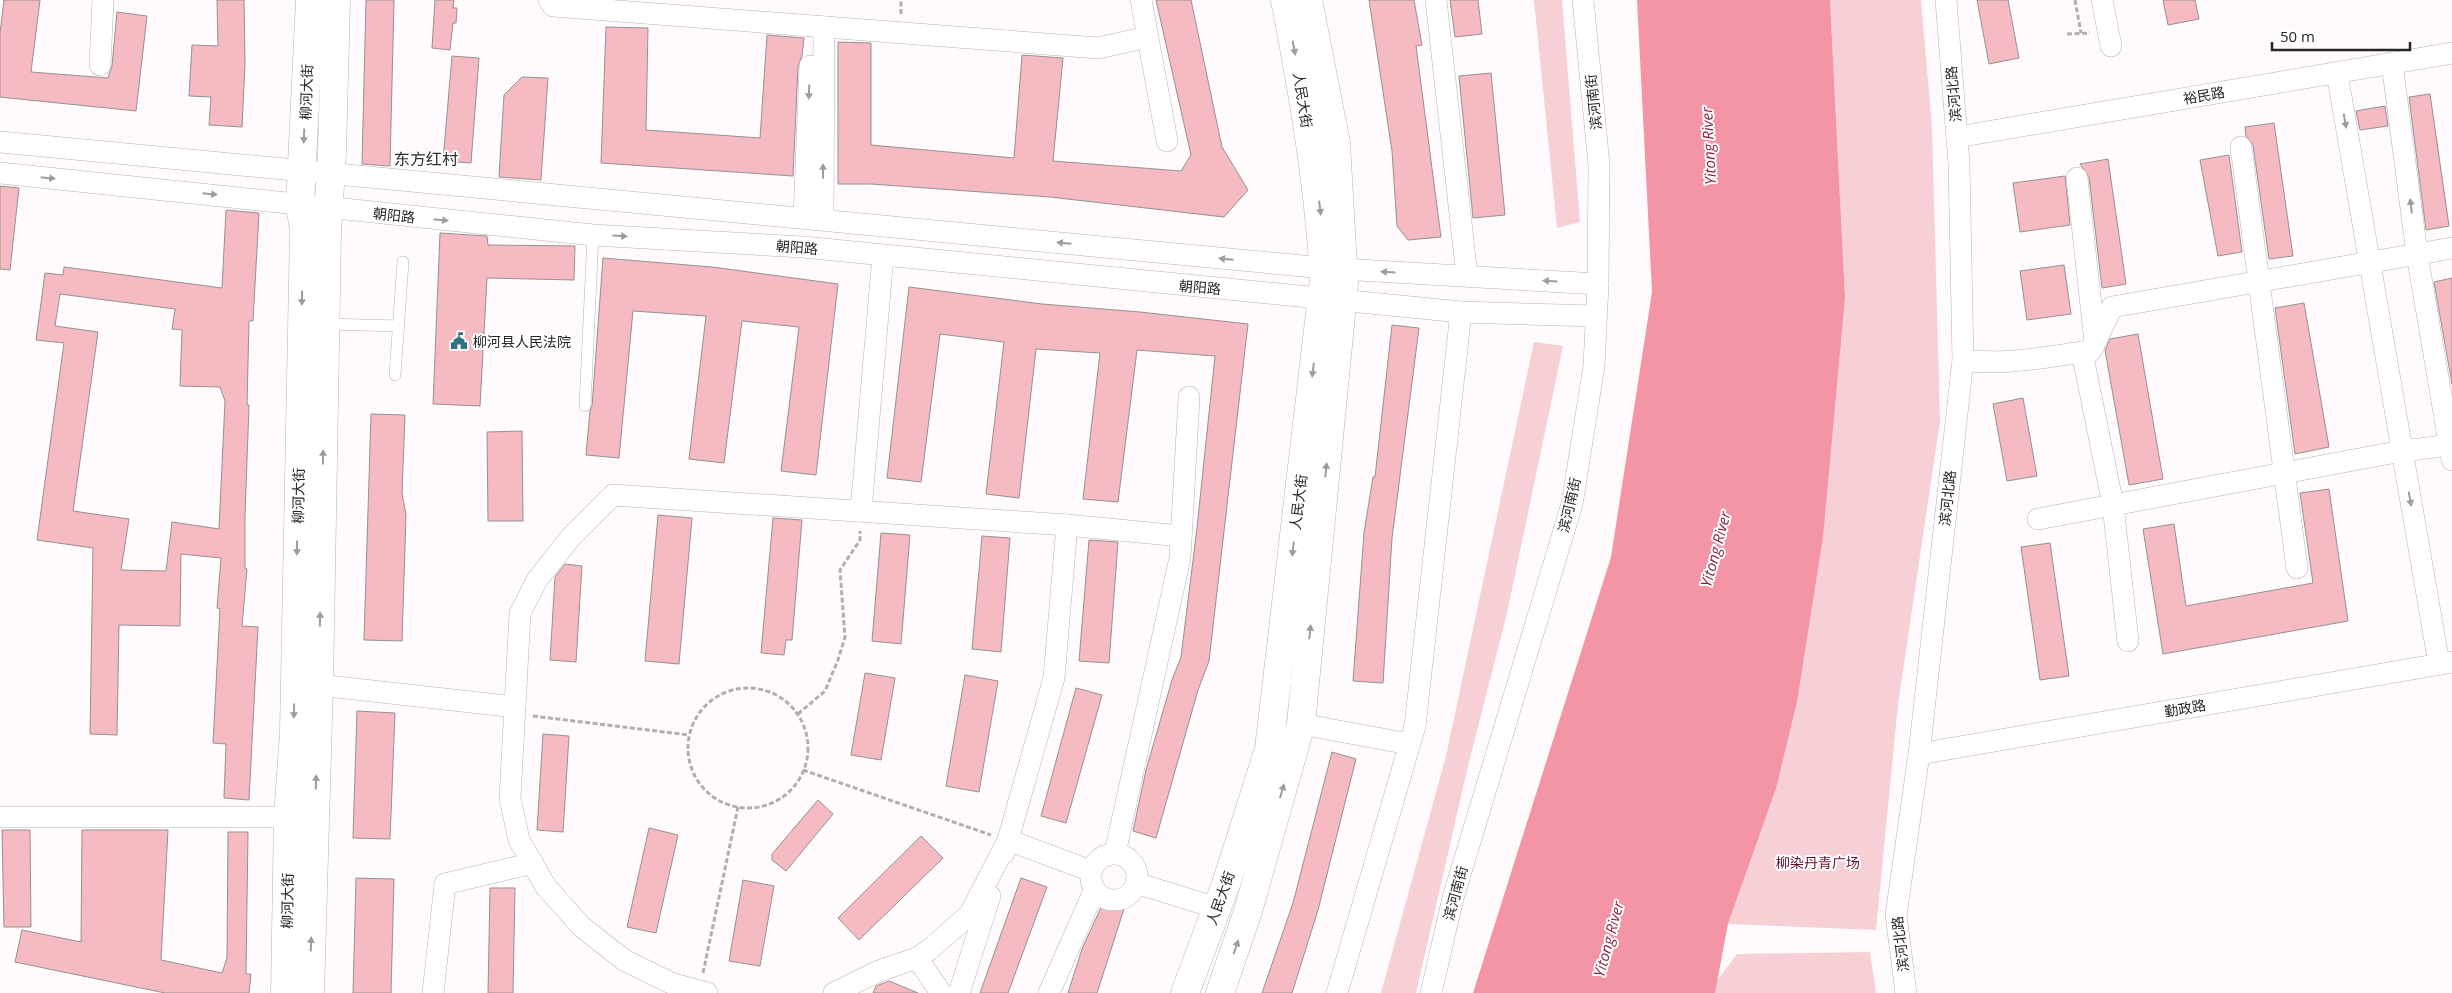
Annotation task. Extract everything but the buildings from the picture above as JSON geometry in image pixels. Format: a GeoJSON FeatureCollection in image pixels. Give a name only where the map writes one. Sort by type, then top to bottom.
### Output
{"type":"FeatureCollection","features":[{"type":"Feature","properties":{"kind":"main road","name":"柳河大街"},"geometry":{"type":"LineString","coordinates":[[285,993],[288,817],[294,732],[303,240],[300,205],[310,0]]}},
{"type":"Feature","properties":{"kind":"main road","name":"柳河大街"},"geometry":{"type":"LineString","coordinates":[[310,993],[319,685],[327,233],[330,208],[336,0]]}},
{"type":"Feature","properties":{"kind":"main road","name":"人民大街"},"geometry":{"type":"LineString","coordinates":[[1285,0],[1302,88],[1320,211],[1334,269]]}},
{"type":"Feature","properties":{"kind":"main road","name":"人民大街"},"geometry":{"type":"LineString","coordinates":[[1220,993],[1248,911],[1301,724],[1334,269],[1336,143],[1308,0]]}},
{"type":"Feature","properties":{"kind":"main road","name":"人民大街"},"geometry":{"type":"LineString","coordinates":[[1185,993],[1217,908],[1269,749],[1332,300]]}},
{"type":"Feature","properties":{"kind":"street"},"geometry":{"type":"LineString","coordinates":[[100,65],[103,0]]}},
{"type":"Feature","properties":{"kind":"street"},"geometry":{"type":"LineString","coordinates":[[549,0],[552,6],[1098,48],[1148,37]]}},
{"type":"Feature","properties":{"kind":"street"},"geometry":{"type":"LineString","coordinates":[[1141,0],[1168,142]]}},
{"type":"Feature","properties":{"kind":"street"},"geometry":{"type":"LineString","coordinates":[[1436,0],[1467,276]]}},
{"type":"Feature","properties":{"kind":"street","name":"滨河南街"},"geometry":{"type":"LineString","coordinates":[[1431,993],[1453,898],[1572,504],[1594,366],[1598,284],[1599,165],[1583,0]]}},
{"type":"Feature","properties":{"kind":"street","name":"滨河北路"},"geometry":{"type":"LineString","coordinates":[[1906,993],[1896,915],[1919,754],[1963,360],[1957,137],[1946,0]]}},
{"type":"Feature","properties":{"kind":"street"},"geometry":{"type":"LineString","coordinates":[[2102,0],[2111,46]]}},
{"type":"Feature","properties":{"kind":"street"},"geometry":{"type":"LineString","coordinates":[[814,219],[818,26]]}},
{"type":"Feature","properties":{"kind":"street","name":"裕民路"},"geometry":{"type":"LineString","coordinates":[[1957,137],[2452,53]]}},
{"type":"Feature","properties":{"kind":"street"},"geometry":{"type":"LineString","coordinates":[[2038,519],[2402,451],[2451,450],[2417,254],[2392,63]]}},
{"type":"Feature","properties":{"kind":"street"},"geometry":{"type":"LineString","coordinates":[[2337,73],[2402,451],[2445,663]]}},
{"type":"Feature","properties":{"kind":"street"},"geometry":{"type":"LineString","coordinates":[[0,142],[1334,269],[1598,284]]}},
{"type":"Feature","properties":{"kind":"street"},"geometry":{"type":"LineString","coordinates":[[2241,147],[2297,568]]}},
{"type":"Feature","properties":{"kind":"street","name":"朝阳路"},"geometry":{"type":"LineString","coordinates":[[0,173],[593,235],[803,247],[1461,312],[1595,316]]}},
{"type":"Feature","properties":{"kind":"street"},"geometry":{"type":"LineString","coordinates":[[2077,178],[2088,347],[2113,505],[2128,641]]}},
{"type":"Feature","properties":{"kind":"street"},"geometry":{"type":"LineString","coordinates":[[1963,360],[1975,362],[2028,359],[2088,347],[2112,307],[2452,248]]}},
{"type":"Feature","properties":{"kind":"street"},"geometry":{"type":"LineString","coordinates":[[860,510],[884,256]]}},
{"type":"Feature","properties":{"kind":"street"},"geometry":{"type":"LineString","coordinates":[[1337,993],[1415,726],[1461,312]]}},
{"type":"Feature","properties":{"kind":"street"},"geometry":{"type":"LineString","coordinates":[[1114,853],[1180,558],[1189,397]]}},
{"type":"Feature","properties":{"kind":"street"},"geometry":{"type":"LineString","coordinates":[[702,992],[673,984],[624,960],[582,927],[546,887],[520,840],[510,798],[520,613],[537,580],[570,538],[613,495],[1067,524],[1181,536]]}},
{"type":"Feature","properties":{"kind":"street"},"geometry":{"type":"LineString","coordinates":[[959,993],[979,910],[1008,840],[1054,678],[1067,524]]}},
{"type":"Feature","properties":{"kind":"street","name":"勤政路"},"geometry":{"type":"LineString","coordinates":[[1919,754],[2445,663]]}},
{"type":"Feature","properties":{"kind":"street"},"geometry":{"type":"LineString","coordinates":[[319,685],[515,710]]}},
{"type":"Feature","properties":{"kind":"street"},"geometry":{"type":"LineString","coordinates":[[1301,724],[1409,744]]}},
{"type":"Feature","properties":{"kind":"street"},"geometry":{"type":"LineString","coordinates":[[0,817],[288,817]]}},
{"type":"Feature","properties":{"kind":"street"},"geometry":{"type":"LineString","coordinates":[[1008,840],[1093,881],[1102,898],[1112,900],[1123,898],[1132,892],[1136,883],[1137,872],[1132,863],[1124,856],[1114,853],[1104,855],[1096,861],[1093,881],[1049,993]]}},
{"type":"Feature","properties":{"kind":"street"},"geometry":{"type":"LineString","coordinates":[[433,993],[445,884],[533,863]]}},
{"type":"Feature","properties":{"kind":"street"},"geometry":{"type":"LineString","coordinates":[[1136,883],[1217,908]]}},
{"type":"Feature","properties":{"kind":"street"},"geometry":{"type":"LineString","coordinates":[[834,993],[879,971],[917,958],[929,950],[970,914],[979,910]]}},
{"type":"Feature","properties":{"kind":"street"},"geometry":{"type":"LineString","coordinates":[[917,958],[941,993]]}},
{"type":"Feature","properties":{"kind":"lane"},"geometry":{"type":"LineString","coordinates":[[585,406],[593,235]]}},
{"type":"Feature","properties":{"kind":"lane"},"geometry":{"type":"LineString","coordinates":[[395,375],[403,262]]}},
{"type":"Feature","properties":{"kind":"lane"},"geometry":{"type":"LineString","coordinates":[[325,324],[399,326]]}},
{"type":"Feature","properties":{"kind":"path"},"geometry":{"type":"LineString","coordinates":[[2075,0],[2081,33]]}},
{"type":"Feature","properties":{"kind":"path"},"geometry":{"type":"LineString","coordinates":[[798,715],[825,692],[845,637],[840,570],[860,540],[860,510]]}},
{"type":"Feature","properties":{"kind":"path"},"geometry":{"type":"LineString","coordinates":[[739,688],[751,688],[775,694],[785,700],[798,715],[808,741],[804,770],[795,786],[777,801],[755,808],[738,807],[721,802],[712,796],[696,779],[688,758],[689,734],[699,713],[707,704],[728,691],[739,688]]}},
{"type":"Feature","properties":{"kind":"path"},"geometry":{"type":"LineString","coordinates":[[515,710],[689,734]]}},
{"type":"Feature","properties":{"kind":"path"},"geometry":{"type":"LineString","coordinates":[[804,770],[950,822],[1008,840]]}},
{"type":"Feature","properties":{"kind":"path"},"geometry":{"type":"LineString","coordinates":[[702,992],[738,807]]}},
{"type":"Feature","properties":{"kind":"green space"},"geometry":{"type":"Polygon","coordinates":[[[1534,0],[1562,0],[1580,222],[1557,228],[1534,0]]]}},
{"type":"Feature","properties":{"kind":"green space","name":"柳染丹青广场"},"geometry":{"type":"Polygon","coordinates":[[[1830,0],[1921,0],[1932,127],[1940,421],[1898,704],[1876,930],[1728,924],[1775,793],[1797,702],[1845,297],[1830,0]]]}},
{"type":"Feature","properties":{"kind":"green space"},"geometry":{"type":"Polygon","coordinates":[[[1534,342],[1563,346],[1507,613],[1467,770],[1416,993],[1381,993],[1446,756],[1534,342]]]}},
{"type":"Feature","properties":{"kind":"green space"},"geometry":{"type":"Polygon","coordinates":[[[1870,952],[1876,993],[1715,993],[1715,983],[1737,954],[1870,952]]]}},
{"type":"Feature","properties":{"kind":"water","name":"Yitong River"},"geometry":{"type":"Polygon","coordinates":[[[1637,0],[1830,0],[1845,297],[1823,537],[1797,702],[1776,789],[1728,924],[1715,993],[1473,993],[1611,557],[1652,292],[1637,0]]]}},
{"type":"Feature","properties":{"kind":"place","name":"柳河县人民法院"},"geometry":{"type":"Point","coordinates":[459,341]}},
{"type":"Feature","properties":{"kind":"district","name":"东方红村"},"geometry":{"type":"Point","coordinates":[426,159]}}]}
